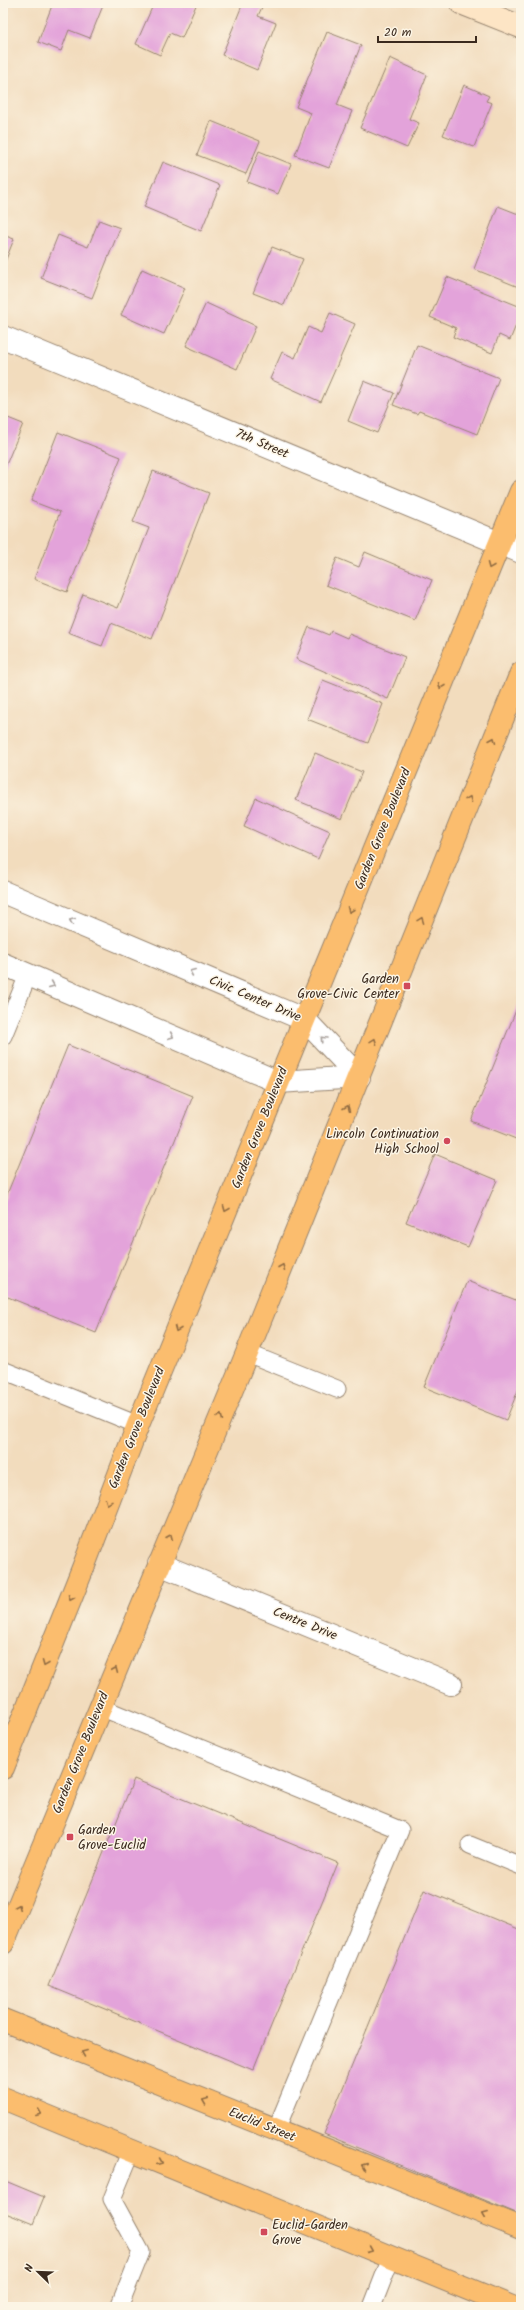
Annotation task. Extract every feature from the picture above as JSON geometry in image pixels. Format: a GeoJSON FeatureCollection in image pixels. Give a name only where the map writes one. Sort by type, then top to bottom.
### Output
{"type":"FeatureCollection","features":[{"type":"Feature","properties":{"kind":"main road","name":"Garden Grove Boulevard"},"geometry":{"type":"LineString","coordinates":[[3,1768],[84,1568],[138,1425],[521,491]]}},
{"type":"Feature","properties":{"kind":"main road","name":"Garden Grove Boulevard"},"geometry":{"type":"LineString","coordinates":[[3,1943],[247,1353],[359,1077],[478,776],[521,673]]}},
{"type":"Feature","properties":{"kind":"main road","name":"Euclid Street"},"geometry":{"type":"LineString","coordinates":[[3,2020],[521,2228]]}},
{"type":"Feature","properties":{"kind":"main road"},"geometry":{"type":"LineString","coordinates":[[3,2098],[512,2307]]}},
{"type":"Feature","properties":{"kind":"street"},"geometry":{"type":"LineString","coordinates":[[461,3],[521,27]]}},
{"type":"Feature","properties":{"kind":"street","name":"7th Street"},"geometry":{"type":"LineString","coordinates":[[3,336],[521,552]]}},
{"type":"Feature","properties":{"kind":"street","name":"Civic Center Drive"},"geometry":{"type":"LineString","coordinates":[[3,892],[305,1020],[359,1077]]}},
{"type":"Feature","properties":{"kind":"street"},"geometry":{"type":"LineString","coordinates":[[3,964],[278,1082],[359,1077]]}},
{"type":"Feature","properties":{"kind":"street","name":"Centre Drive"},"geometry":{"type":"LineString","coordinates":[[159,1564],[451,1684]]}},
{"type":"Feature","properties":{"kind":"lane"},"geometry":{"type":"LineString","coordinates":[[3,1036],[28,975]]}},
{"type":"Feature","properties":{"kind":"lane"},"geometry":{"type":"LineString","coordinates":[[247,1353],[337,1389]]}},
{"type":"Feature","properties":{"kind":"lane"},"geometry":{"type":"LineString","coordinates":[[3,1370],[138,1425]]}},
{"type":"Feature","properties":{"kind":"lane"},"geometry":{"type":"LineString","coordinates":[[100,1707],[400,1830],[276,2130]]}},
{"type":"Feature","properties":{"kind":"lane"},"geometry":{"type":"LineString","coordinates":[[470,1845],[521,1866]]}},
{"type":"Feature","properties":{"kind":"lane"},"geometry":{"type":"LineString","coordinates":[[119,2307],[141,2252],[112,2199],[132,2150]]}},
{"type":"Feature","properties":{"kind":"lane"},"geometry":{"type":"LineString","coordinates":[[372,2307],[391,2258]]}},
{"type":"Feature","properties":{"kind":"building"},"geometry":{"type":"Polygon","coordinates":[[[53,3],[104,3],[90,38],[69,30],[61,51],[38,42],[53,3]]]}},
{"type":"Feature","properties":{"kind":"building"},"geometry":{"type":"Polygon","coordinates":[[[154,3],[197,3],[182,38],[170,33],[160,55],[136,44],[154,3]]]}},
{"type":"Feature","properties":{"kind":"building"},"geometry":{"type":"Polygon","coordinates":[[[243,3],[253,3],[262,7],[258,16],[276,23],[257,70],[222,55],[243,3]]]}},
{"type":"Feature","properties":{"kind":"building"},"geometry":{"type":"Polygon","coordinates":[[[327,32],[361,45],[337,105],[352,111],[329,168],[295,155],[311,113],[296,107],[327,32]]]}},
{"type":"Feature","properties":{"kind":"building"},"geometry":{"type":"Polygon","coordinates":[[[390,58],[427,75],[409,119],[419,123],[407,148],[360,128],[390,58]]]}},
{"type":"Feature","properties":{"kind":"building"},"geometry":{"type":"Polygon","coordinates":[[[464,85],[489,96],[486,101],[492,103],[474,147],[443,135],[464,85]]]}},
{"type":"Feature","properties":{"kind":"building"},"geometry":{"type":"Polygon","coordinates":[[[211,121],[260,141],[246,174],[197,155],[211,121]]]}},
{"type":"Feature","properties":{"kind":"building"},"geometry":{"type":"Polygon","coordinates":[[[259,151],[291,164],[278,194],[247,182],[259,151]]]}},
{"type":"Feature","properties":{"kind":"building"},"geometry":{"type":"Polygon","coordinates":[[[163,162],[220,185],[201,231],[144,207],[163,162]]]}},
{"type":"Feature","properties":{"kind":"building"},"geometry":{"type":"Polygon","coordinates":[[[498,206],[521,215],[521,288],[474,269],[498,206]]]}},
{"type":"Feature","properties":{"kind":"building"},"geometry":{"type":"Polygon","coordinates":[[[99,220],[120,228],[92,298],[41,278],[58,235],[88,247],[99,220]]]}},
{"type":"Feature","properties":{"kind":"building"},"geometry":{"type":"Polygon","coordinates":[[[3,235],[14,239],[3,267],[3,235]]]}},
{"type":"Feature","properties":{"kind":"building"},"geometry":{"type":"Polygon","coordinates":[[[272,247],[303,259],[284,305],[253,293],[272,247]]]}},
{"type":"Feature","properties":{"kind":"building"},"geometry":{"type":"Polygon","coordinates":[[[142,269],[185,288],[164,334],[121,315],[142,269]]]}},
{"type":"Feature","properties":{"kind":"building"},"geometry":{"type":"Polygon","coordinates":[[[447,277],[521,307],[521,313],[510,340],[499,335],[492,353],[453,337],[456,328],[430,317],[447,277]]]}},
{"type":"Feature","properties":{"kind":"building"},"geometry":{"type":"Polygon","coordinates":[[[206,303],[256,326],[237,369],[186,346],[206,303]]]}},
{"type":"Feature","properties":{"kind":"building"},"geometry":{"type":"Polygon","coordinates":[[[330,313],[355,324],[321,402],[270,379],[282,352],[295,358],[308,327],[321,333],[330,313]]]}},
{"type":"Feature","properties":{"kind":"building"},"geometry":{"type":"Polygon","coordinates":[[[417,345],[499,378],[477,434],[419,411],[417,414],[393,405],[417,345]]]}},
{"type":"Feature","properties":{"kind":"building"},"geometry":{"type":"Polygon","coordinates":[[[364,381],[394,393],[377,433],[348,421],[364,381]]]}},
{"type":"Feature","properties":{"kind":"building"},"geometry":{"type":"Polygon","coordinates":[[[3,416],[23,424],[3,472],[3,416]]]}},
{"type":"Feature","properties":{"kind":"building"},"geometry":{"type":"Polygon","coordinates":[[[58,432],[121,457],[67,592],[34,579],[60,512],[31,501],[58,432]]]}},
{"type":"Feature","properties":{"kind":"building"},"geometry":{"type":"Polygon","coordinates":[[[153,471],[209,493],[152,639],[111,623],[102,646],[68,633],[83,594],[118,608],[149,528],[133,522],[153,471]]]}},
{"type":"Feature","properties":{"kind":"building"},"geometry":{"type":"Polygon","coordinates":[[[365,552],[432,580],[415,621],[326,585],[337,558],[359,567],[365,552]]]}},
{"type":"Feature","properties":{"kind":"building"},"geometry":{"type":"Polygon","coordinates":[[[309,627],[329,635],[331,631],[347,638],[349,634],[405,657],[388,699],[296,659],[309,627]]]}},
{"type":"Feature","properties":{"kind":"building"},"geometry":{"type":"Polygon","coordinates":[[[323,680],[383,704],[368,743],[307,719],[323,680]]]}},
{"type":"Feature","properties":{"kind":"building"},"geometry":{"type":"Polygon","coordinates":[[[315,753],[362,772],[342,819],[296,800],[315,753]]]}},
{"type":"Feature","properties":{"kind":"building"},"geometry":{"type":"Polygon","coordinates":[[[256,798],[330,831],[318,859],[244,826],[256,798]]]}},
{"type":"Feature","properties":{"kind":"building"},"geometry":{"type":"Polygon","coordinates":[[[521,998],[521,1141],[471,1121],[521,998]]]}},
{"type":"Feature","properties":{"kind":"building"},"geometry":{"type":"Polygon","coordinates":[[[68,1045],[193,1096],[96,1333],[3,1295],[3,1204],[68,1045]]]}},
{"type":"Feature","properties":{"kind":"building"},"geometry":{"type":"Polygon","coordinates":[[[435,1154],[497,1180],[468,1247],[406,1222],[435,1154]]]}},
{"type":"Feature","properties":{"kind":"building"},"geometry":{"type":"Polygon","coordinates":[[[467,1281],[521,1302],[521,1383],[506,1420],[424,1387],[467,1281]]]}},
{"type":"Feature","properties":{"kind":"building"},"geometry":{"type":"Polygon","coordinates":[[[134,1779],[338,1863],[253,2070],[49,1986],[134,1779]]]}},
{"type":"Feature","properties":{"kind":"building"},"geometry":{"type":"Polygon","coordinates":[[[424,1890],[521,1930],[521,2215],[324,2134],[424,1890]]]}},
{"type":"Feature","properties":{"kind":"building"},"geometry":{"type":"Polygon","coordinates":[[[3,2180],[44,2197],[33,2224],[3,2212],[3,2180]]]}},
{"type":"Feature","properties":{"kind":"place","name":"Garden Grove-Civic Center"},"geometry":{"type":"Point","coordinates":[407,986]}},
{"type":"Feature","properties":{"kind":"place","name":"Lincoln Continuation High School"},"geometry":{"type":"Point","coordinates":[447,1141]}},
{"type":"Feature","properties":{"kind":"place","name":"Garden Grove-Euclid"},"geometry":{"type":"Point","coordinates":[70,1837]}},
{"type":"Feature","properties":{"kind":"place","name":"Euclid-Garden Grove"},"geometry":{"type":"Point","coordinates":[264,2232]}}]}
